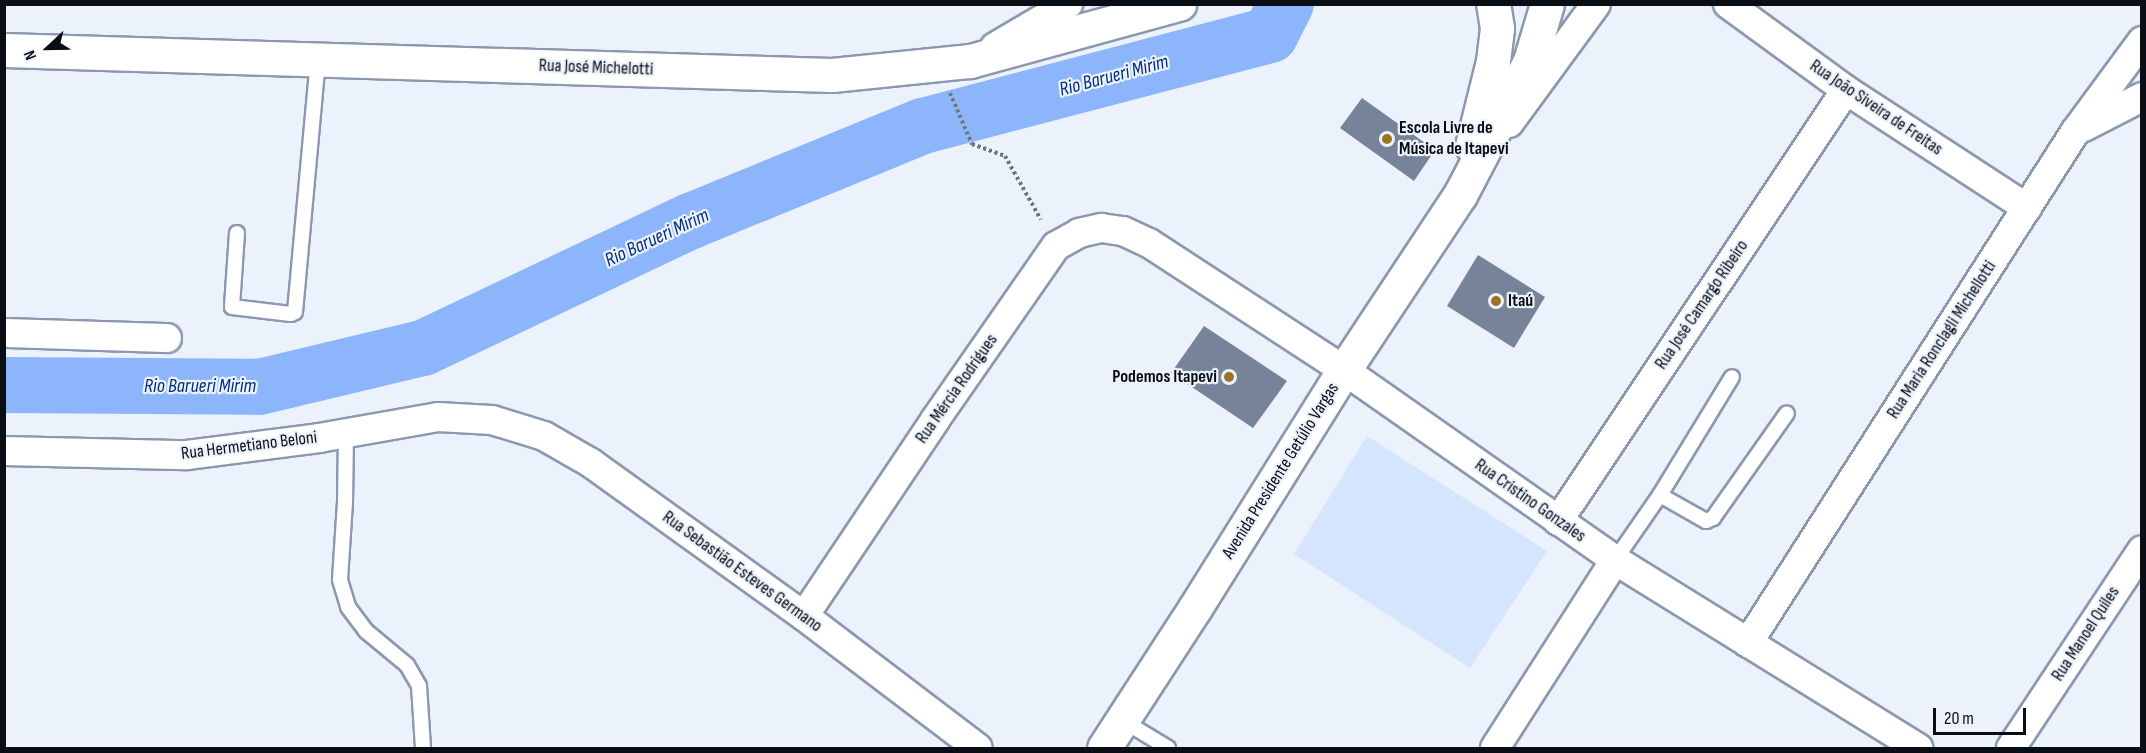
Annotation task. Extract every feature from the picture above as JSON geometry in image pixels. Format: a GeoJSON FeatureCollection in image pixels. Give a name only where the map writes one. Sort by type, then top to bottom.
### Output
{"type":"FeatureCollection","features":[{"type":"Feature","properties":{"kind":"highway","name":"Rua José Michelotti"},"geometry":{"type":"LineString","coordinates":[[4,50],[832,75],[970,61],[1179,4]]}},
{"type":"Feature","properties":{"kind":"highway"},"geometry":{"type":"LineString","coordinates":[[1468,181],[1493,62],[1497,28],[1492,4]]}},
{"type":"Feature","properties":{"kind":"highway"},"geometry":{"type":"LineString","coordinates":[[1468,181],[1530,61],[1547,4]]}},
{"type":"Feature","properties":{"kind":"highway","name":"Avenida Presidente Getúlio Vargas"},"geometry":{"type":"LineString","coordinates":[[1104,748],[1344,370],[1468,181]]}},
{"type":"Feature","properties":{"kind":"street"},"geometry":{"type":"LineString","coordinates":[[970,61],[1068,4]]}},
{"type":"Feature","properties":{"kind":"street"},"geometry":{"type":"LineString","coordinates":[[1468,181],[1596,4]]}},
{"type":"Feature","properties":{"kind":"street","name":"Rua João Siveira de Freitas"},"geometry":{"type":"LineString","coordinates":[[1728,4],[1757,13],[1846,90],[2027,208]]}},
{"type":"Feature","properties":{"kind":"street","name":"Rua Maria Ronclagli Michellotti"},"geometry":{"type":"LineString","coordinates":[[1748,643],[2075,132],[2142,41]]}},
{"type":"Feature","properties":{"kind":"street","name":"Rua José Camargo Ribeiro"},"geometry":{"type":"LineString","coordinates":[[1557,521],[1846,90]]}},
{"type":"Feature","properties":{"kind":"street"},"geometry":{"type":"LineString","coordinates":[[2075,132],[2142,98]]}},
{"type":"Feature","properties":{"kind":"street","name":"Rua Mércia Rodrigues"},"geometry":{"type":"LineString","coordinates":[[804,616],[935,420],[1056,246],[1079,233],[1101,228],[1123,231],[1149,243]]}},
{"type":"Feature","properties":{"kind":"street","name":"Rua Cristino Gonzales"},"geometry":{"type":"LineString","coordinates":[[1149,243],[1344,370],[1615,560],[1918,748]]}},
{"type":"Feature","properties":{"kind":"street"},"geometry":{"type":"LineString","coordinates":[[4,333],[167,338]]}},
{"type":"Feature","properties":{"kind":"street","name":"Rua Hermetiano Beloni"},"geometry":{"type":"LineString","coordinates":[[4,452],[187,455],[346,433],[438,417],[492,420]]}},
{"type":"Feature","properties":{"kind":"street","name":"Rua Sebastião Esteves Germano"},"geometry":{"type":"LineString","coordinates":[[492,420],[544,436],[591,463],[804,616],[978,748]]}},
{"type":"Feature","properties":{"kind":"street","name":"Rua Manoel Quiles"},"geometry":{"type":"LineString","coordinates":[[2012,748],[2142,550]]}},
{"type":"Feature","properties":{"kind":"street"},"geometry":{"type":"LineString","coordinates":[[1495,748],[1615,560]]}},
{"type":"Feature","properties":{"kind":"lane"},"geometry":{"type":"LineString","coordinates":[[237,233],[232,307],[291,314],[295,312],[318,59]]}},
{"type":"Feature","properties":{"kind":"lane"},"geometry":{"type":"LineString","coordinates":[[1615,560],[1660,495],[1732,377]]}},
{"type":"Feature","properties":{"kind":"lane"},"geometry":{"type":"LineString","coordinates":[[1660,495],[1706,521],[1713,518],[1787,413]]}},
{"type":"Feature","properties":{"kind":"lane"},"geometry":{"type":"LineString","coordinates":[[346,433],[345,502],[340,580],[348,606],[360,623],[406,665],[419,686],[423,748]]}},
{"type":"Feature","properties":{"kind":"lane"},"geometry":{"type":"LineString","coordinates":[[1122,720],[1168,748]]}},
{"type":"Feature","properties":{"kind":"path"},"geometry":{"type":"LineString","coordinates":[[950,95],[972,144],[1005,156],[1056,246]]}},
{"type":"Feature","properties":{"kind":"shaded area"},"geometry":{"type":"Polygon","coordinates":[[[1367,436],[1547,551],[1470,668],[1294,554],[1367,436]]]}},
{"type":"Feature","properties":{"kind":"building","name":"Escola Livre de Música de Itapevi"},"geometry":{"type":"Polygon","coordinates":[[[1362,98],[1435,150],[1414,181],[1340,128],[1362,98]]]}},
{"type":"Feature","properties":{"kind":"building","name":"Itaú"},"geometry":{"type":"Polygon","coordinates":[[[1478,255],[1545,297],[1514,348],[1447,306],[1478,255]]]}},
{"type":"Feature","properties":{"kind":"building","name":"Podemos Itapevi"},"geometry":{"type":"Polygon","coordinates":[[[1204,326],[1287,381],[1253,428],[1171,373],[1204,326]]]}},
{"type":"Feature","properties":{"kind":"waterway","name":"Rio Barueri Mirim"},"geometry":{"type":"LineString","coordinates":[[4,385],[259,387],[423,348],[691,221],[923,126],[1270,35],[1286,4]]}},
{"type":"Feature","properties":{"kind":"place","name":"Escola Livre de Música de Itapevi"},"geometry":{"type":"Point","coordinates":[1387,139]}},
{"type":"Feature","properties":{"kind":"place","name":"Itaú"},"geometry":{"type":"Point","coordinates":[1496,301]}},
{"type":"Feature","properties":{"kind":"place","name":"Podemos Itapevi"},"geometry":{"type":"Point","coordinates":[1229,377]}}]}
